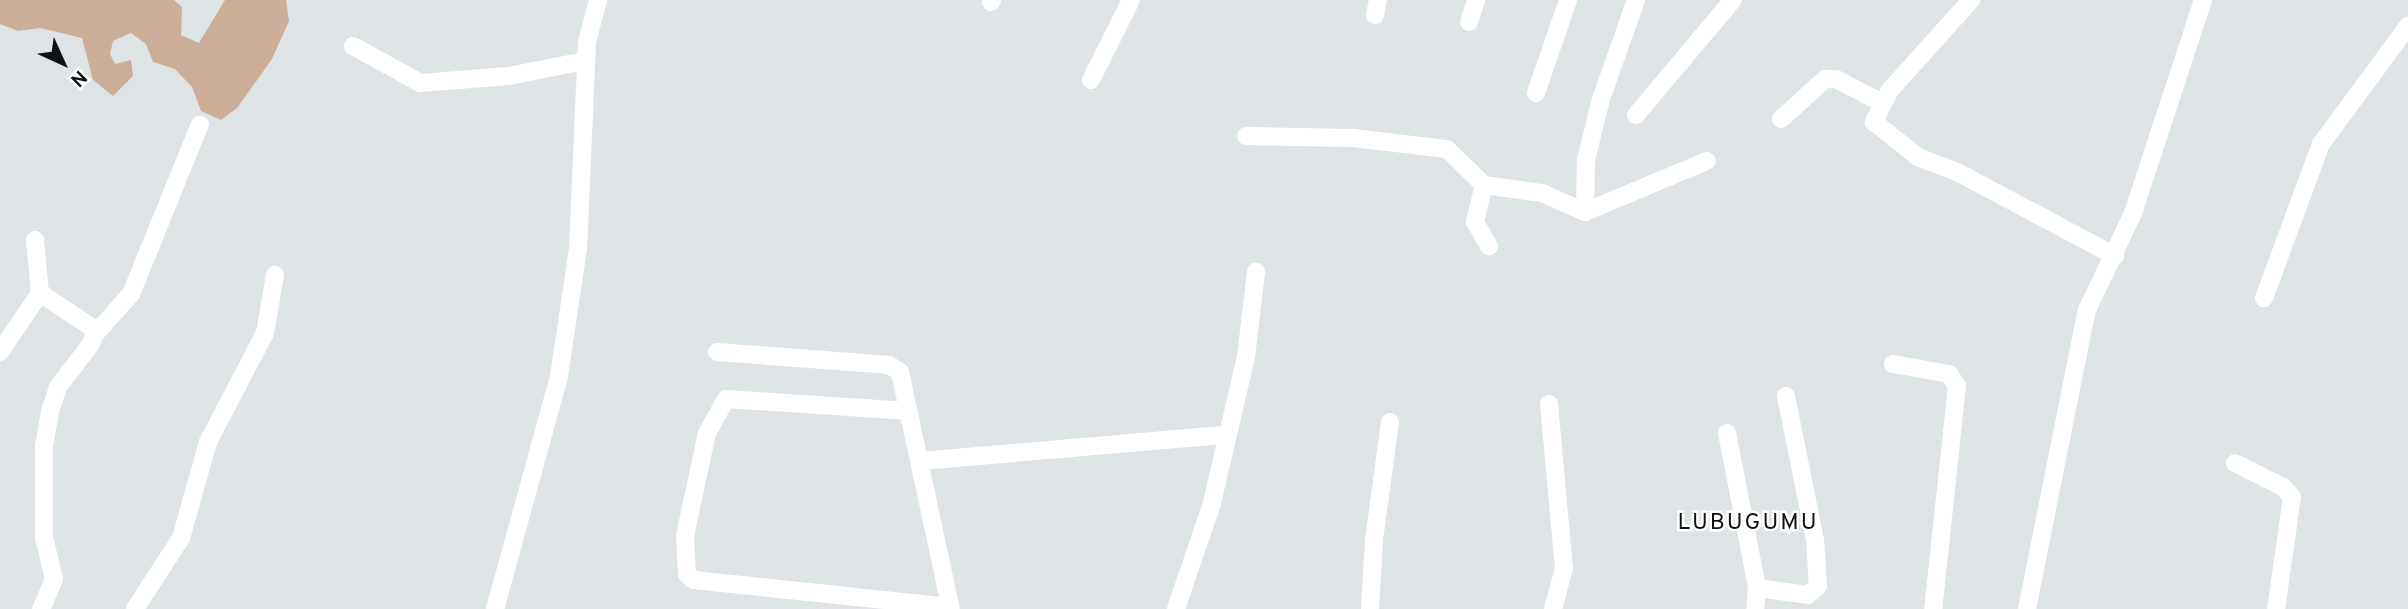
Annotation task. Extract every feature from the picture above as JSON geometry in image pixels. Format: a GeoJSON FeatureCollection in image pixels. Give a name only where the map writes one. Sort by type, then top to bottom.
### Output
{"type":"FeatureCollection","features":[{"type":"Feature","properties":{"kind":"street"},"geometry":{"type":"LineString","coordinates":[[495,609],[559,376],[578,249],[585,61],[598,0]]}},
{"type":"Feature","properties":{"kind":"street"},"geometry":{"type":"LineString","coordinates":[[1091,80],[1131,0]]}},
{"type":"Feature","properties":{"kind":"street"},"geometry":{"type":"LineString","coordinates":[[1469,22],[1476,0]]}},
{"type":"Feature","properties":{"kind":"street"},"geometry":{"type":"LineString","coordinates":[[1536,93],[1568,0]]}},
{"type":"Feature","properties":{"kind":"street"},"geometry":{"type":"LineString","coordinates":[[1585,212],[1586,160],[1601,99],[1636,0]]}},
{"type":"Feature","properties":{"kind":"street"},"geometry":{"type":"LineString","coordinates":[[1636,115],[1733,0]]}},
{"type":"Feature","properties":{"kind":"street"},"geometry":{"type":"LineString","coordinates":[[1972,0],[1882,103],[1874,122],[1918,157],[1959,173],[2115,256]]}},
{"type":"Feature","properties":{"kind":"street"},"geometry":{"type":"LineString","coordinates":[[2027,609],[2043,546],[2073,368],[2087,310],[2115,256],[2203,0]]}},
{"type":"Feature","properties":{"kind":"street"},"geometry":{"type":"LineString","coordinates":[[2264,298],[2321,144],[2408,26]]}},
{"type":"Feature","properties":{"kind":"street"},"geometry":{"type":"LineString","coordinates":[[353,46],[420,83],[509,75],[585,61]]}},
{"type":"Feature","properties":{"kind":"street"},"geometry":{"type":"LineString","coordinates":[[1781,119],[1825,79],[1836,79],[1882,103]]}},
{"type":"Feature","properties":{"kind":"street"},"geometry":{"type":"LineString","coordinates":[[41,609],[54,579],[44,537],[44,445],[58,387],[96,333],[131,294],[200,124]]}},
{"type":"Feature","properties":{"kind":"street"},"geometry":{"type":"LineString","coordinates":[[1246,136],[1353,138],[1447,149],[1484,185],[1542,192],[1585,212],[1707,161]]}},
{"type":"Feature","properties":{"kind":"street"},"geometry":{"type":"LineString","coordinates":[[1484,185],[1475,222],[1489,246]]}},
{"type":"Feature","properties":{"kind":"street"},"geometry":{"type":"LineString","coordinates":[[0,352],[40,293],[35,240]]}},
{"type":"Feature","properties":{"kind":"street"},"geometry":{"type":"LineString","coordinates":[[1176,609],[1212,503],[1246,357],[1256,272]]}},
{"type":"Feature","properties":{"kind":"street"},"geometry":{"type":"LineString","coordinates":[[135,609],[181,538],[208,442],[265,333],[275,275]]}},
{"type":"Feature","properties":{"kind":"street"},"geometry":{"type":"LineString","coordinates":[[40,293],[95,327],[96,333]]}},
{"type":"Feature","properties":{"kind":"street"},"geometry":{"type":"LineString","coordinates":[[717,352],[895,367],[902,375],[950,608],[694,580],[687,574],[685,536],[704,446],[726,399],[908,411]]}},
{"type":"Feature","properties":{"kind":"street"},"geometry":{"type":"LineString","coordinates":[[1893,365],[1949,374],[1957,386],[1933,609]]}},
{"type":"Feature","properties":{"kind":"street"},"geometry":{"type":"LineString","coordinates":[[1757,588],[1808,595],[1818,586],[1815,540],[1786,396]]}},
{"type":"Feature","properties":{"kind":"street"},"geometry":{"type":"LineString","coordinates":[[1549,404],[1564,568],[1553,609]]}},
{"type":"Feature","properties":{"kind":"street"},"geometry":{"type":"LineString","coordinates":[[1370,609],[1374,540],[1390,422]]}},
{"type":"Feature","properties":{"kind":"street"},"geometry":{"type":"LineString","coordinates":[[1727,433],[1757,588],[1755,609]]}},
{"type":"Feature","properties":{"kind":"street"},"geometry":{"type":"LineString","coordinates":[[920,461],[1226,435]]}},
{"type":"Feature","properties":{"kind":"street"},"geometry":{"type":"LineString","coordinates":[[2235,463],[2283,486],[2292,497],[2276,609]]}},
{"type":"Feature","properties":{"kind":"shaded area"},"geometry":{"type":"Polygon","coordinates":[[[0,0],[174,0],[182,7],[181,35],[199,43],[225,0],[286,0],[289,21],[272,59],[237,108],[221,120],[201,111],[192,87],[175,69],[153,62],[146,44],[131,33],[113,41],[110,54],[115,64],[131,60],[133,76],[113,96],[93,80],[82,38],[40,28],[18,31],[0,24],[0,0]]]}},
{"type":"Feature","properties":{"kind":"district","name":"LUBUGUMU"},"geometry":{"type":"Point","coordinates":[1748,524]}}]}
